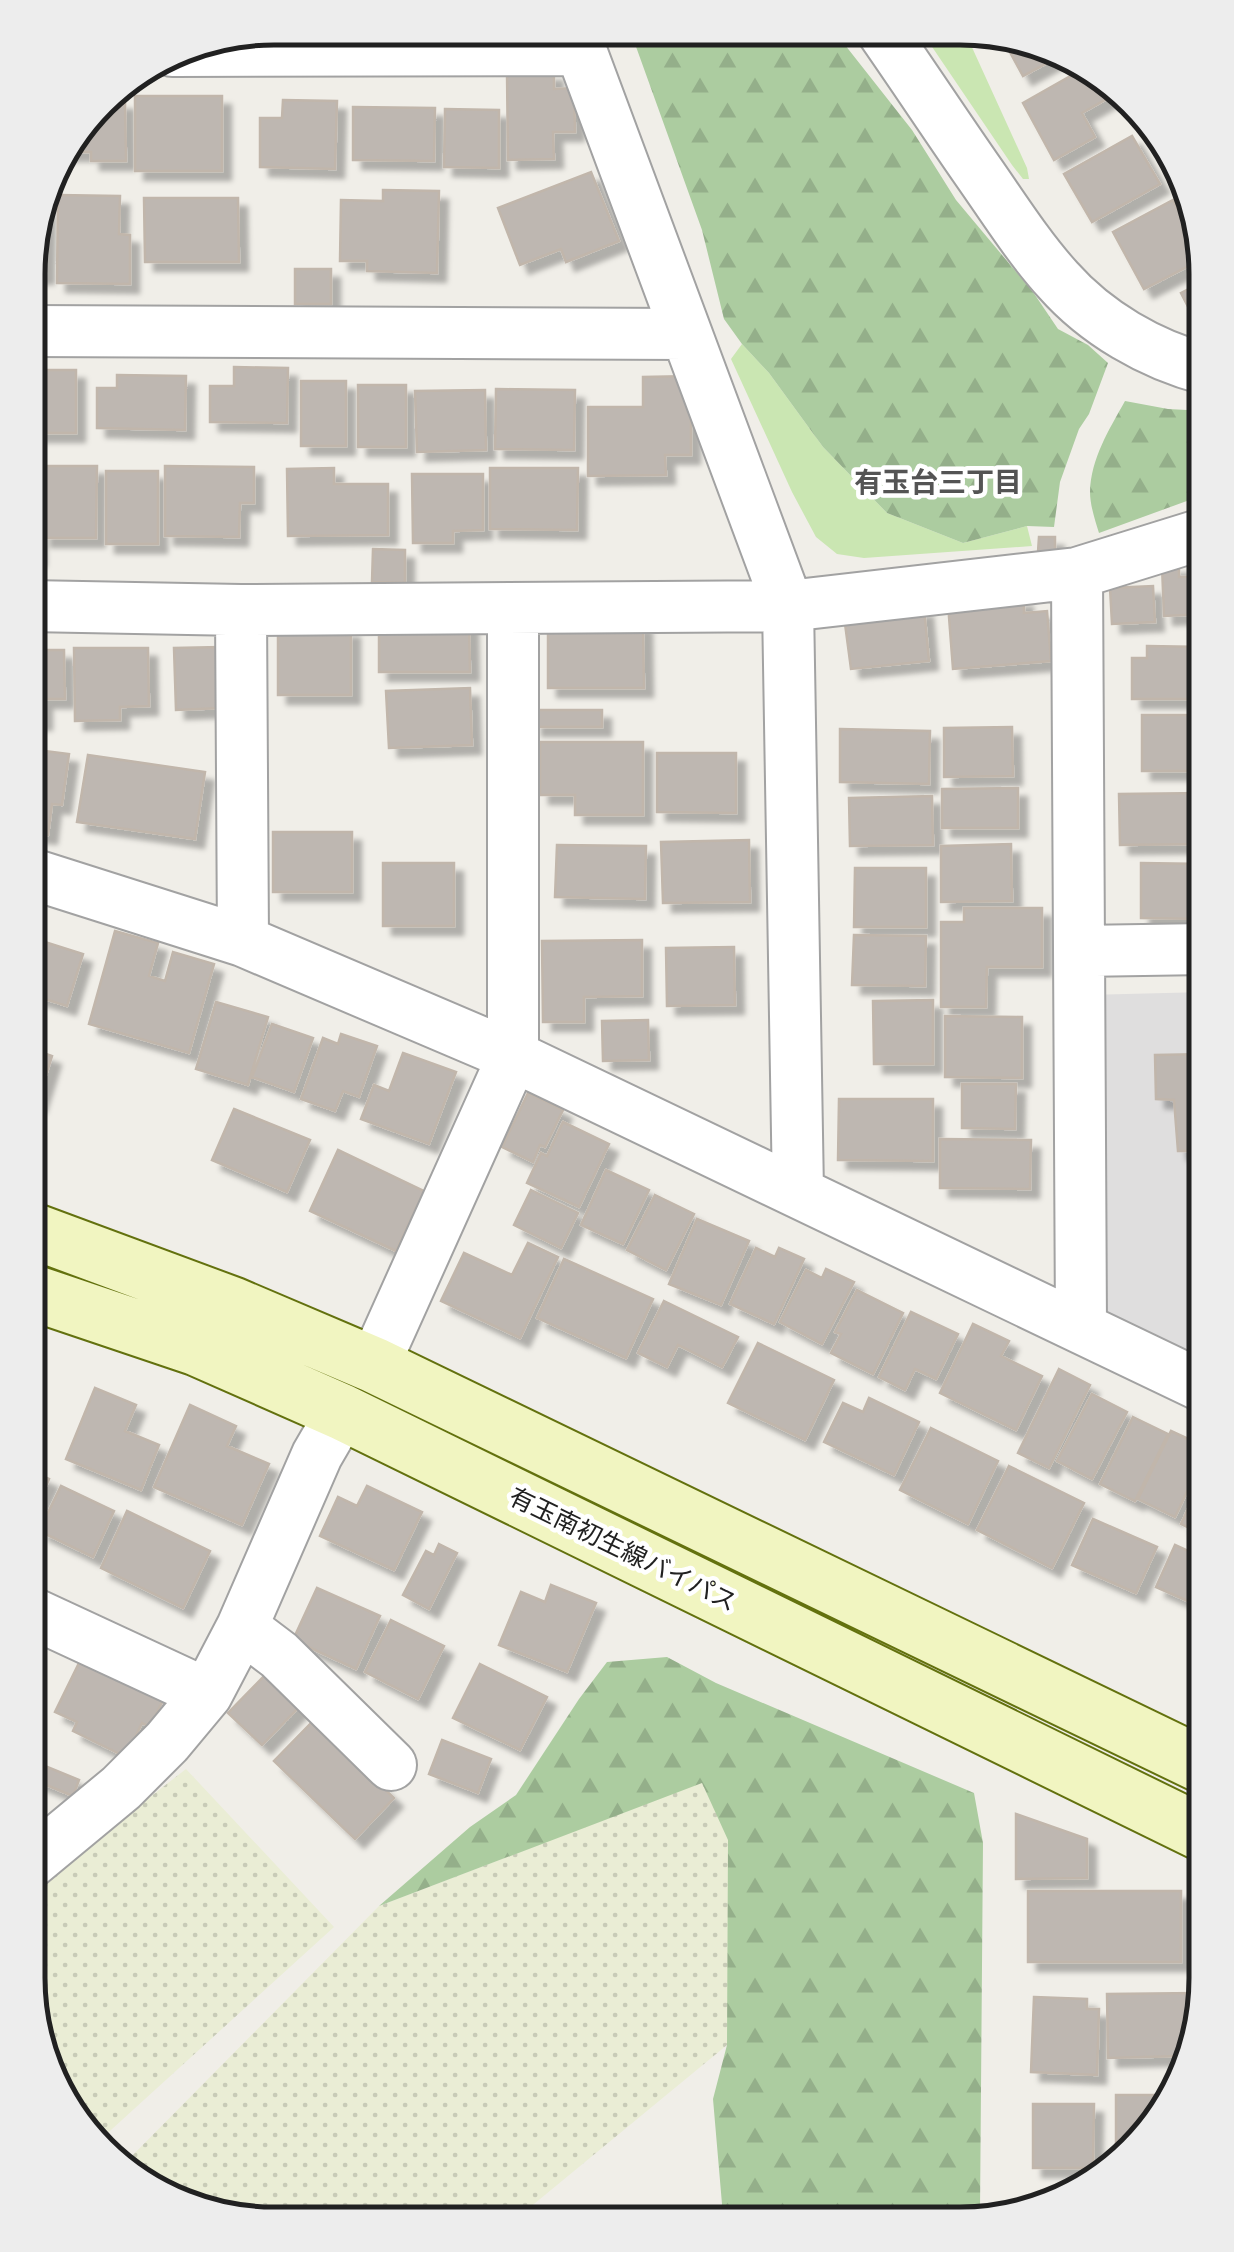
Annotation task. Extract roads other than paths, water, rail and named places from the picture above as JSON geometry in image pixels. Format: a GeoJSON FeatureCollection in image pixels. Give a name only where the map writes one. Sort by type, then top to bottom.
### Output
{"type":"FeatureCollection","features":[{"type":"Feature","properties":{"kind":"street"},"geometry":{"type":"LineString","coordinates":[[227,49],[393,45]]}},
{"type":"Feature","properties":{"kind":"street"},"geometry":{"type":"LineString","coordinates":[[579,45],[788,606],[798,1192]]}},
{"type":"Feature","properties":{"kind":"street"},"geometry":{"type":"LineString","coordinates":[[892,45],[1008,216],[1058,281],[1092,312],[1136,342],[1189,365]]}},
{"type":"Feature","properties":{"kind":"street"},"geometry":{"type":"LineString","coordinates":[[45,330],[686,334]]}},
{"type":"Feature","properties":{"kind":"street"},"geometry":{"type":"LineString","coordinates":[[45,606],[241,610],[788,606],[1076,573],[1189,538]]}},
{"type":"Feature","properties":{"kind":"street"},"geometry":{"type":"LineString","coordinates":[[1076,573],[1081,1327]]}},
{"type":"Feature","properties":{"kind":"street"},"geometry":{"type":"LineString","coordinates":[[374,1365],[513,1056],[513,608]]}},
{"type":"Feature","properties":{"kind":"street"},"geometry":{"type":"LineString","coordinates":[[241,610],[243,941]]}},
{"type":"Feature","properties":{"kind":"street"},"geometry":{"type":"LineString","coordinates":[[45,879],[243,941],[513,1056],[1189,1380]]}},
{"type":"Feature","properties":{"kind":"street"},"geometry":{"type":"LineString","coordinates":[[1080,951],[1189,949]]}},
{"type":"Feature","properties":{"kind":"street"},"geometry":{"type":"LineString","coordinates":[[45,1235],[232,1305],[374,1365],[1189,1758]]}},
{"type":"Feature","properties":{"kind":"street","name":"有玉南初生線バイパス"},"geometry":{"type":"LineString","coordinates":[[45,1297],[197,1348],[342,1412],[1189,1827]]}},
{"type":"Feature","properties":{"kind":"street"},"geometry":{"type":"LineString","coordinates":[[45,1851],[122,1788],[207,1694],[242,1626],[317,1456],[342,1412]]}},
{"type":"Feature","properties":{"kind":"street"},"geometry":{"type":"LineString","coordinates":[[45,1619],[207,1694]]}},
{"type":"Feature","properties":{"kind":"street"},"geometry":{"type":"LineString","coordinates":[[242,1626],[279,1655],[391,1765]]}},
{"type":"Feature","properties":{"kind":"district","name":"有玉台三丁目"},"geometry":{"type":"Point","coordinates":[938,482]}}]}
